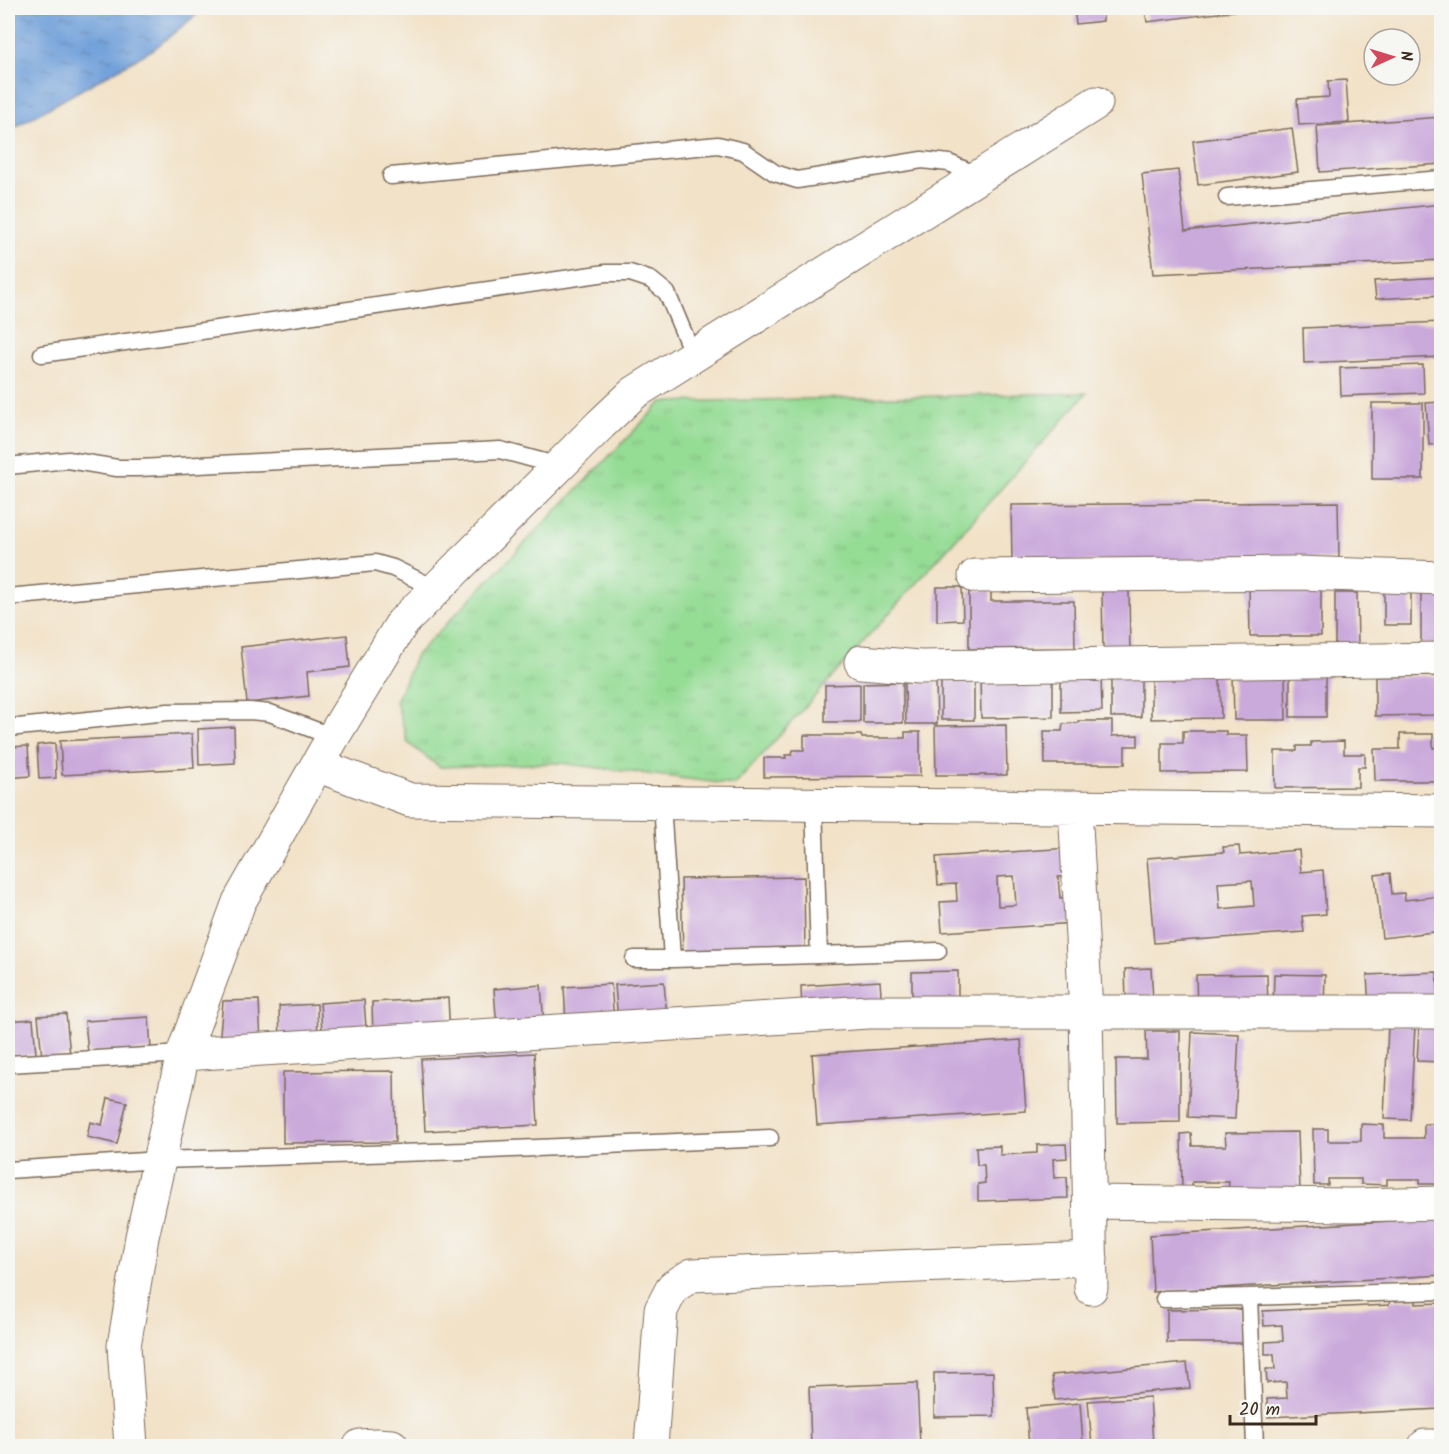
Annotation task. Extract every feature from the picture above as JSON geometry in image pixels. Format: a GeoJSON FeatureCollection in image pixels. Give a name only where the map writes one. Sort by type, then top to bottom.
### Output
{"type":"FeatureCollection","features":[{"type":"Feature","properties":{"kind":"street"},"geometry":{"type":"LineString","coordinates":[[130,1446],[124,1346],[142,1237],[183,1054],[238,902],[402,623],[634,393],[1096,103]]}},
{"type":"Feature","properties":{"kind":"street"},"geometry":{"type":"LineString","coordinates":[[975,576],[1298,573],[1442,578]]}},
{"type":"Feature","properties":{"kind":"street"},"geometry":{"type":"LineString","coordinates":[[861,662],[920,667],[1442,659]]}},
{"type":"Feature","properties":{"kind":"street"},"geometry":{"type":"LineString","coordinates":[[317,765],[410,800],[1442,812]]}},
{"type":"Feature","properties":{"kind":"street"},"geometry":{"type":"LineString","coordinates":[[651,1446],[661,1310],[673,1287],[692,1275],[1091,1273],[1086,1012],[1075,807]]}},
{"type":"Feature","properties":{"kind":"street"},"geometry":{"type":"LineString","coordinates":[[183,1054],[869,1012],[1442,1012]]}},
{"type":"Feature","properties":{"kind":"street"},"geometry":{"type":"LineString","coordinates":[[1090,1202],[1442,1203]]}},
{"type":"Feature","properties":{"kind":"street"},"geometry":{"type":"LineString","coordinates":[[360,1446],[392,1446]]}},
{"type":"Feature","properties":{"kind":"street"},"geometry":{"type":"LineString","coordinates":[[1425,1446],[1442,1446]]}},
{"type":"Feature","properties":{"kind":"lane"},"geometry":{"type":"LineString","coordinates":[[391,176],[718,145],[743,151],[775,173],[797,180],[922,160],[949,163],[979,176]]}},
{"type":"Feature","properties":{"kind":"lane"},"geometry":{"type":"LineString","coordinates":[[1227,197],[1442,179]]}},
{"type":"Feature","properties":{"kind":"lane"},"geometry":{"type":"LineString","coordinates":[[42,354],[606,273],[630,273],[651,280],[667,293],[693,356]]}},
{"type":"Feature","properties":{"kind":"lane"},"geometry":{"type":"LineString","coordinates":[[8,466],[68,460],[117,468],[139,468],[500,450],[560,466]]}},
{"type":"Feature","properties":{"kind":"lane"},"geometry":{"type":"LineString","coordinates":[[8,597],[375,563],[393,568],[436,590]]}},
{"type":"Feature","properties":{"kind":"lane"},"geometry":{"type":"LineString","coordinates":[[8,728],[168,712],[250,711],[270,713],[333,737]]}},
{"type":"Feature","properties":{"kind":"lane"},"geometry":{"type":"LineString","coordinates":[[662,803],[672,959]]}},
{"type":"Feature","properties":{"kind":"lane"},"geometry":{"type":"LineString","coordinates":[[814,805],[819,955]]}},
{"type":"Feature","properties":{"kind":"lane"},"geometry":{"type":"LineString","coordinates":[[634,959],[938,951]]}},
{"type":"Feature","properties":{"kind":"lane"},"geometry":{"type":"LineString","coordinates":[[8,1064],[183,1054]]}},
{"type":"Feature","properties":{"kind":"lane"},"geometry":{"type":"LineString","coordinates":[[8,1170],[159,1160],[454,1152],[770,1138]]}},
{"type":"Feature","properties":{"kind":"lane"},"geometry":{"type":"LineString","coordinates":[[1164,1299],[1442,1291]]}},
{"type":"Feature","properties":{"kind":"lane"},"geometry":{"type":"LineString","coordinates":[[1249,1297],[1255,1446]]}},
{"type":"Feature","properties":{"kind":"green space"},"geometry":{"type":"Polygon","coordinates":[[[1087,393],[735,785],[560,763],[440,767],[408,743],[396,701],[416,655],[662,402],[1087,393]]]}},
{"type":"Feature","properties":{"kind":"water"},"geometry":{"type":"Polygon","coordinates":[[[8,8],[205,8],[154,49],[8,131],[8,8]]]}},
{"type":"Feature","properties":{"kind":"building"},"geometry":{"type":"Polygon","coordinates":[[[1074,8],[1142,8],[1143,10],[1103,14],[1103,21],[1076,24],[1074,8]]]}},
{"type":"Feature","properties":{"kind":"building"},"geometry":{"type":"Polygon","coordinates":[[[1145,8],[1249,8],[1250,9],[1147,22],[1145,8]]]}},
{"type":"Feature","properties":{"kind":"building"},"geometry":{"type":"Polygon","coordinates":[[[1346,80],[1349,122],[1299,125],[1297,99],[1329,97],[1328,81],[1346,80]]]}},
{"type":"Feature","properties":{"kind":"building"},"geometry":{"type":"Polygon","coordinates":[[[1442,117],[1442,164],[1320,172],[1317,126],[1442,117]]]}},
{"type":"Feature","properties":{"kind":"building"},"geometry":{"type":"Polygon","coordinates":[[[1292,128],[1298,172],[1198,185],[1193,141],[1292,128]]]}},
{"type":"Feature","properties":{"kind":"building"},"geometry":{"type":"Polygon","coordinates":[[[1178,170],[1185,231],[1442,204],[1442,260],[1153,274],[1142,174],[1178,170]]]}},
{"type":"Feature","properties":{"kind":"building"},"geometry":{"type":"Polygon","coordinates":[[[1442,277],[1442,295],[1376,299],[1374,281],[1442,277]]]}},
{"type":"Feature","properties":{"kind":"building"},"geometry":{"type":"Polygon","coordinates":[[[1442,322],[1442,357],[1304,363],[1303,328],[1442,322]]]}},
{"type":"Feature","properties":{"kind":"building"},"geometry":{"type":"Polygon","coordinates":[[[1423,365],[1424,393],[1341,396],[1340,368],[1423,365]]]}},
{"type":"Feature","properties":{"kind":"building"},"geometry":{"type":"Polygon","coordinates":[[[1442,402],[1442,444],[1429,445],[1426,403],[1442,402]]]}},
{"type":"Feature","properties":{"kind":"building"},"geometry":{"type":"Polygon","coordinates":[[[1372,403],[1423,403],[1423,479],[1372,479],[1372,403]]]}},
{"type":"Feature","properties":{"kind":"building"},"geometry":{"type":"Polygon","coordinates":[[[1338,502],[1339,559],[1012,562],[1011,505],[1338,502]]]}},
{"type":"Feature","properties":{"kind":"building"},"geometry":{"type":"Polygon","coordinates":[[[1249,586],[1321,586],[1321,636],[1250,636],[1249,586]]]}},
{"type":"Feature","properties":{"kind":"building"},"geometry":{"type":"Polygon","coordinates":[[[937,587],[962,587],[963,620],[937,621],[937,587]]]}},
{"type":"Feature","properties":{"kind":"building"},"geometry":{"type":"Polygon","coordinates":[[[1411,589],[1411,625],[1384,625],[1384,590],[1411,589]]]}},
{"type":"Feature","properties":{"kind":"building"},"geometry":{"type":"Polygon","coordinates":[[[991,590],[991,601],[1074,601],[1075,648],[969,649],[969,591],[991,590]]]}},
{"type":"Feature","properties":{"kind":"building"},"geometry":{"type":"Polygon","coordinates":[[[1102,590],[1129,590],[1130,651],[1103,651],[1102,590]]]}},
{"type":"Feature","properties":{"kind":"building"},"geometry":{"type":"Polygon","coordinates":[[[1421,590],[1442,590],[1442,650],[1421,650],[1421,590]]]}},
{"type":"Feature","properties":{"kind":"building"},"geometry":{"type":"Polygon","coordinates":[[[1335,593],[1357,593],[1358,645],[1335,646],[1335,593]]]}},
{"type":"Feature","properties":{"kind":"building"},"geometry":{"type":"Polygon","coordinates":[[[347,635],[350,667],[307,672],[309,696],[247,703],[241,647],[347,635]]]}},
{"type":"Feature","properties":{"kind":"building"},"geometry":{"type":"Polygon","coordinates":[[[1326,673],[1326,717],[1290,717],[1290,674],[1326,673]]]}},
{"type":"Feature","properties":{"kind":"building"},"geometry":{"type":"Polygon","coordinates":[[[1220,674],[1221,718],[1151,719],[1151,675],[1220,674]]]}},
{"type":"Feature","properties":{"kind":"building"},"geometry":{"type":"Polygon","coordinates":[[[1061,675],[1101,675],[1102,711],[1061,712],[1061,675]]]}},
{"type":"Feature","properties":{"kind":"building"},"geometry":{"type":"Polygon","coordinates":[[[1233,675],[1285,675],[1286,720],[1234,720],[1233,675]]]}},
{"type":"Feature","properties":{"kind":"building"},"geometry":{"type":"Polygon","coordinates":[[[1111,676],[1141,676],[1141,717],[1111,717],[1111,676]]]}},
{"type":"Feature","properties":{"kind":"building"},"geometry":{"type":"Polygon","coordinates":[[[1436,676],[1436,715],[1375,716],[1375,677],[1436,676]]]}},
{"type":"Feature","properties":{"kind":"building"},"geometry":{"type":"Polygon","coordinates":[[[1053,677],[1053,717],[981,718],[980,678],[1053,677]]]}},
{"type":"Feature","properties":{"kind":"building"},"geometry":{"type":"Polygon","coordinates":[[[974,680],[974,720],[941,720],[941,681],[974,680]]]}},
{"type":"Feature","properties":{"kind":"building"},"geometry":{"type":"Polygon","coordinates":[[[903,682],[903,723],[863,723],[863,683],[903,682]]]}},
{"type":"Feature","properties":{"kind":"building"},"geometry":{"type":"Polygon","coordinates":[[[936,682],[937,724],[906,724],[905,683],[936,682]]]}},
{"type":"Feature","properties":{"kind":"building"},"geometry":{"type":"Polygon","coordinates":[[[860,684],[860,722],[825,722],[825,685],[860,684]]]}},
{"type":"Feature","properties":{"kind":"building"},"geometry":{"type":"Polygon","coordinates":[[[1078,721],[1112,721],[1112,736],[1138,735],[1138,746],[1125,746],[1125,764],[1045,764],[1044,731],[1062,731],[1063,724],[1078,723],[1078,721]]]}},
{"type":"Feature","properties":{"kind":"building"},"geometry":{"type":"Polygon","coordinates":[[[1006,725],[1007,775],[936,775],[935,726],[1006,725]]]}},
{"type":"Feature","properties":{"kind":"building"},"geometry":{"type":"Polygon","coordinates":[[[234,727],[235,763],[199,765],[198,729],[234,727]]]}},
{"type":"Feature","properties":{"kind":"building"},"geometry":{"type":"Polygon","coordinates":[[[1183,731],[1226,731],[1226,735],[1247,735],[1248,772],[1162,773],[1162,743],[1183,743],[1183,731]]]}},
{"type":"Feature","properties":{"kind":"building"},"geometry":{"type":"Polygon","coordinates":[[[905,732],[920,732],[920,776],[764,777],[764,758],[786,758],[785,755],[792,755],[793,750],[804,750],[804,735],[905,738],[905,732]]]}},
{"type":"Feature","properties":{"kind":"building"},"geometry":{"type":"Polygon","coordinates":[[[192,734],[194,768],[62,775],[60,741],[192,734]]]}},
{"type":"Feature","properties":{"kind":"building"},"geometry":{"type":"Polygon","coordinates":[[[1400,734],[1433,734],[1433,748],[1442,747],[1442,781],[1375,781],[1374,749],[1400,749],[1400,734]]]}},
{"type":"Feature","properties":{"kind":"building"},"geometry":{"type":"Polygon","coordinates":[[[1344,741],[1344,754],[1365,754],[1365,767],[1358,767],[1358,787],[1275,788],[1275,751],[1297,751],[1297,746],[1311,746],[1311,742],[1344,741]]]}},
{"type":"Feature","properties":{"kind":"building"},"geometry":{"type":"Polygon","coordinates":[[[55,743],[56,778],[39,779],[37,745],[55,743]]]}},
{"type":"Feature","properties":{"kind":"building"},"geometry":{"type":"Polygon","coordinates":[[[28,746],[30,776],[8,778],[8,747],[28,746]]]}},
{"type":"Feature","properties":{"kind":"building"},"geometry":{"type":"Polygon","coordinates":[[[1239,846],[1240,855],[1299,850],[1301,872],[1323,870],[1326,914],[1302,916],[1304,932],[1154,943],[1147,858],[1224,852],[1223,847],[1239,846]],[[1252,881],[1218,883],[1220,909],[1254,906],[1252,881]]]}},
{"type":"Feature","properties":{"kind":"building"},"geometry":{"type":"Polygon","coordinates":[[[1070,848],[1072,876],[1058,877],[1060,898],[1073,897],[1075,923],[942,932],[940,902],[957,901],[956,884],[938,885],[936,857],[1070,848]],[[1014,876],[997,877],[998,906],[1016,905],[1014,876]]]}},
{"type":"Feature","properties":{"kind":"building"},"geometry":{"type":"Polygon","coordinates":[[[1390,873],[1392,894],[1404,893],[1405,900],[1442,896],[1442,931],[1382,938],[1375,875],[1390,873]]]}},
{"type":"Feature","properties":{"kind":"building"},"geometry":{"type":"Polygon","coordinates":[[[804,877],[805,951],[683,954],[681,879],[804,877]]]}},
{"type":"Feature","properties":{"kind":"building"},"geometry":{"type":"Polygon","coordinates":[[[1151,968],[1153,999],[1126,1001],[1125,969],[1151,968]]]}},
{"type":"Feature","properties":{"kind":"building"},"geometry":{"type":"Polygon","coordinates":[[[958,971],[958,1006],[912,1007],[912,972],[958,971]]]}},
{"type":"Feature","properties":{"kind":"building"},"geometry":{"type":"Polygon","coordinates":[[[1437,972],[1439,1006],[1369,1009],[1367,975],[1437,972]]]}},
{"type":"Feature","properties":{"kind":"building"},"geometry":{"type":"Polygon","coordinates":[[[1267,974],[1268,1008],[1197,1009],[1196,975],[1267,974]]]}},
{"type":"Feature","properties":{"kind":"building"},"geometry":{"type":"Polygon","coordinates":[[[1274,974],[1325,975],[1324,1007],[1273,1006],[1274,974]]]}},
{"type":"Feature","properties":{"kind":"building"},"geometry":{"type":"Polygon","coordinates":[[[880,981],[882,1009],[802,1013],[801,986],[880,981]]]}},
{"type":"Feature","properties":{"kind":"building"},"geometry":{"type":"Polygon","coordinates":[[[664,982],[667,1017],[618,1021],[615,985],[664,982]]]}},
{"type":"Feature","properties":{"kind":"building"},"geometry":{"type":"Polygon","coordinates":[[[611,984],[614,1021],[566,1024],[564,987],[611,984]]]}},
{"type":"Feature","properties":{"kind":"building"},"geometry":{"type":"Polygon","coordinates":[[[541,985],[544,1025],[497,1029],[494,989],[541,985]]]}},
{"type":"Feature","properties":{"kind":"building"},"geometry":{"type":"Polygon","coordinates":[[[448,998],[450,1034],[373,1038],[372,1002],[448,998]]]}},
{"type":"Feature","properties":{"kind":"building"},"geometry":{"type":"Polygon","coordinates":[[[259,1000],[261,1042],[219,1044],[223,1001],[259,1000]]]}},
{"type":"Feature","properties":{"kind":"building"},"geometry":{"type":"Polygon","coordinates":[[[364,1000],[367,1041],[323,1044],[320,1003],[364,1000]]]}},
{"type":"Feature","properties":{"kind":"building"},"geometry":{"type":"Polygon","coordinates":[[[317,1004],[318,1042],[280,1043],[279,1006],[317,1004]]]}},
{"type":"Feature","properties":{"kind":"building"},"geometry":{"type":"Polygon","coordinates":[[[66,1014],[70,1055],[42,1058],[38,1016],[66,1014]]]}},
{"type":"Feature","properties":{"kind":"building"},"geometry":{"type":"Polygon","coordinates":[[[149,1017],[151,1050],[88,1053],[85,1021],[149,1017]]]}},
{"type":"Feature","properties":{"kind":"building"},"geometry":{"type":"Polygon","coordinates":[[[33,1019],[36,1054],[8,1056],[8,1021],[33,1019]]]}},
{"type":"Feature","properties":{"kind":"building"},"geometry":{"type":"Polygon","coordinates":[[[1388,1025],[1415,1026],[1410,1120],[1384,1119],[1388,1025]]]}},
{"type":"Feature","properties":{"kind":"building"},"geometry":{"type":"Polygon","coordinates":[[[1419,1027],[1442,1028],[1442,1062],[1417,1061],[1419,1027]]]}},
{"type":"Feature","properties":{"kind":"building"},"geometry":{"type":"Polygon","coordinates":[[[1146,1031],[1180,1031],[1180,1122],[1117,1123],[1116,1059],[1147,1059],[1146,1031]]]}},
{"type":"Feature","properties":{"kind":"building"},"geometry":{"type":"Polygon","coordinates":[[[1192,1032],[1239,1034],[1235,1119],[1188,1117],[1192,1032]]]}},
{"type":"Feature","properties":{"kind":"building"},"geometry":{"type":"Polygon","coordinates":[[[1021,1040],[1026,1111],[817,1125],[812,1054],[1021,1040]]]}},
{"type":"Feature","properties":{"kind":"building"},"geometry":{"type":"Polygon","coordinates":[[[534,1053],[538,1125],[425,1131],[421,1059],[534,1053]]]}},
{"type":"Feature","properties":{"kind":"building"},"geometry":{"type":"Polygon","coordinates":[[[394,1071],[395,1142],[283,1143],[283,1072],[394,1071]]]}},
{"type":"Feature","properties":{"kind":"building"},"geometry":{"type":"Polygon","coordinates":[[[108,1098],[127,1102],[117,1144],[87,1137],[90,1122],[102,1125],[108,1098]]]}},
{"type":"Feature","properties":{"kind":"building"},"geometry":{"type":"Polygon","coordinates":[[[1361,1124],[1384,1125],[1384,1138],[1424,1138],[1424,1124],[1442,1124],[1442,1184],[1420,1184],[1420,1179],[1387,1179],[1387,1185],[1361,1184],[1361,1179],[1328,1179],[1328,1185],[1314,1185],[1313,1129],[1328,1129],[1328,1141],[1361,1141],[1361,1124]]]}},
{"type":"Feature","properties":{"kind":"building"},"geometry":{"type":"Polygon","coordinates":[[[1298,1132],[1300,1190],[1228,1191],[1229,1182],[1192,1182],[1192,1191],[1182,1192],[1181,1134],[1191,1133],[1192,1146],[1226,1146],[1225,1133],[1298,1132]]]}},
{"type":"Feature","properties":{"kind":"building"},"geometry":{"type":"Polygon","coordinates":[[[1066,1144],[1067,1158],[1053,1159],[1054,1178],[1067,1177],[1068,1198],[978,1201],[978,1184],[985,1183],[984,1165],[977,1165],[976,1147],[1000,1146],[1000,1155],[1037,1153],[1037,1145],[1066,1144]]]}},
{"type":"Feature","properties":{"kind":"building"},"geometry":{"type":"Polygon","coordinates":[[[1442,1218],[1442,1275],[1153,1292],[1150,1235],[1442,1218]]]}},
{"type":"Feature","properties":{"kind":"building"},"geometry":{"type":"Polygon","coordinates":[[[1416,1299],[1416,1304],[1442,1303],[1442,1409],[1268,1417],[1267,1399],[1287,1398],[1286,1382],[1267,1383],[1266,1369],[1275,1369],[1274,1354],[1265,1354],[1265,1342],[1283,1341],[1282,1325],[1264,1326],[1263,1311],[1389,1305],[1390,1301],[1416,1299]]]}},
{"type":"Feature","properties":{"kind":"building"},"geometry":{"type":"Polygon","coordinates":[[[1243,1309],[1243,1343],[1167,1343],[1167,1310],[1243,1309]]]}},
{"type":"Feature","properties":{"kind":"building"},"geometry":{"type":"Polygon","coordinates":[[[1187,1363],[1190,1388],[1055,1400],[1052,1375],[1187,1363]]]}},
{"type":"Feature","properties":{"kind":"building"},"geometry":{"type":"Polygon","coordinates":[[[993,1372],[994,1416],[934,1417],[934,1373],[993,1372]]]}},
{"type":"Feature","properties":{"kind":"building"},"geometry":{"type":"Polygon","coordinates":[[[917,1383],[920,1446],[811,1446],[809,1387],[917,1383]]]}},
{"type":"Feature","properties":{"kind":"building"},"geometry":{"type":"Polygon","coordinates":[[[1150,1397],[1153,1444],[1092,1446],[1088,1401],[1150,1397]]]}},
{"type":"Feature","properties":{"kind":"building"},"geometry":{"type":"Polygon","coordinates":[[[1080,1403],[1083,1443],[1029,1446],[1026,1408],[1080,1403]]]}}]}
